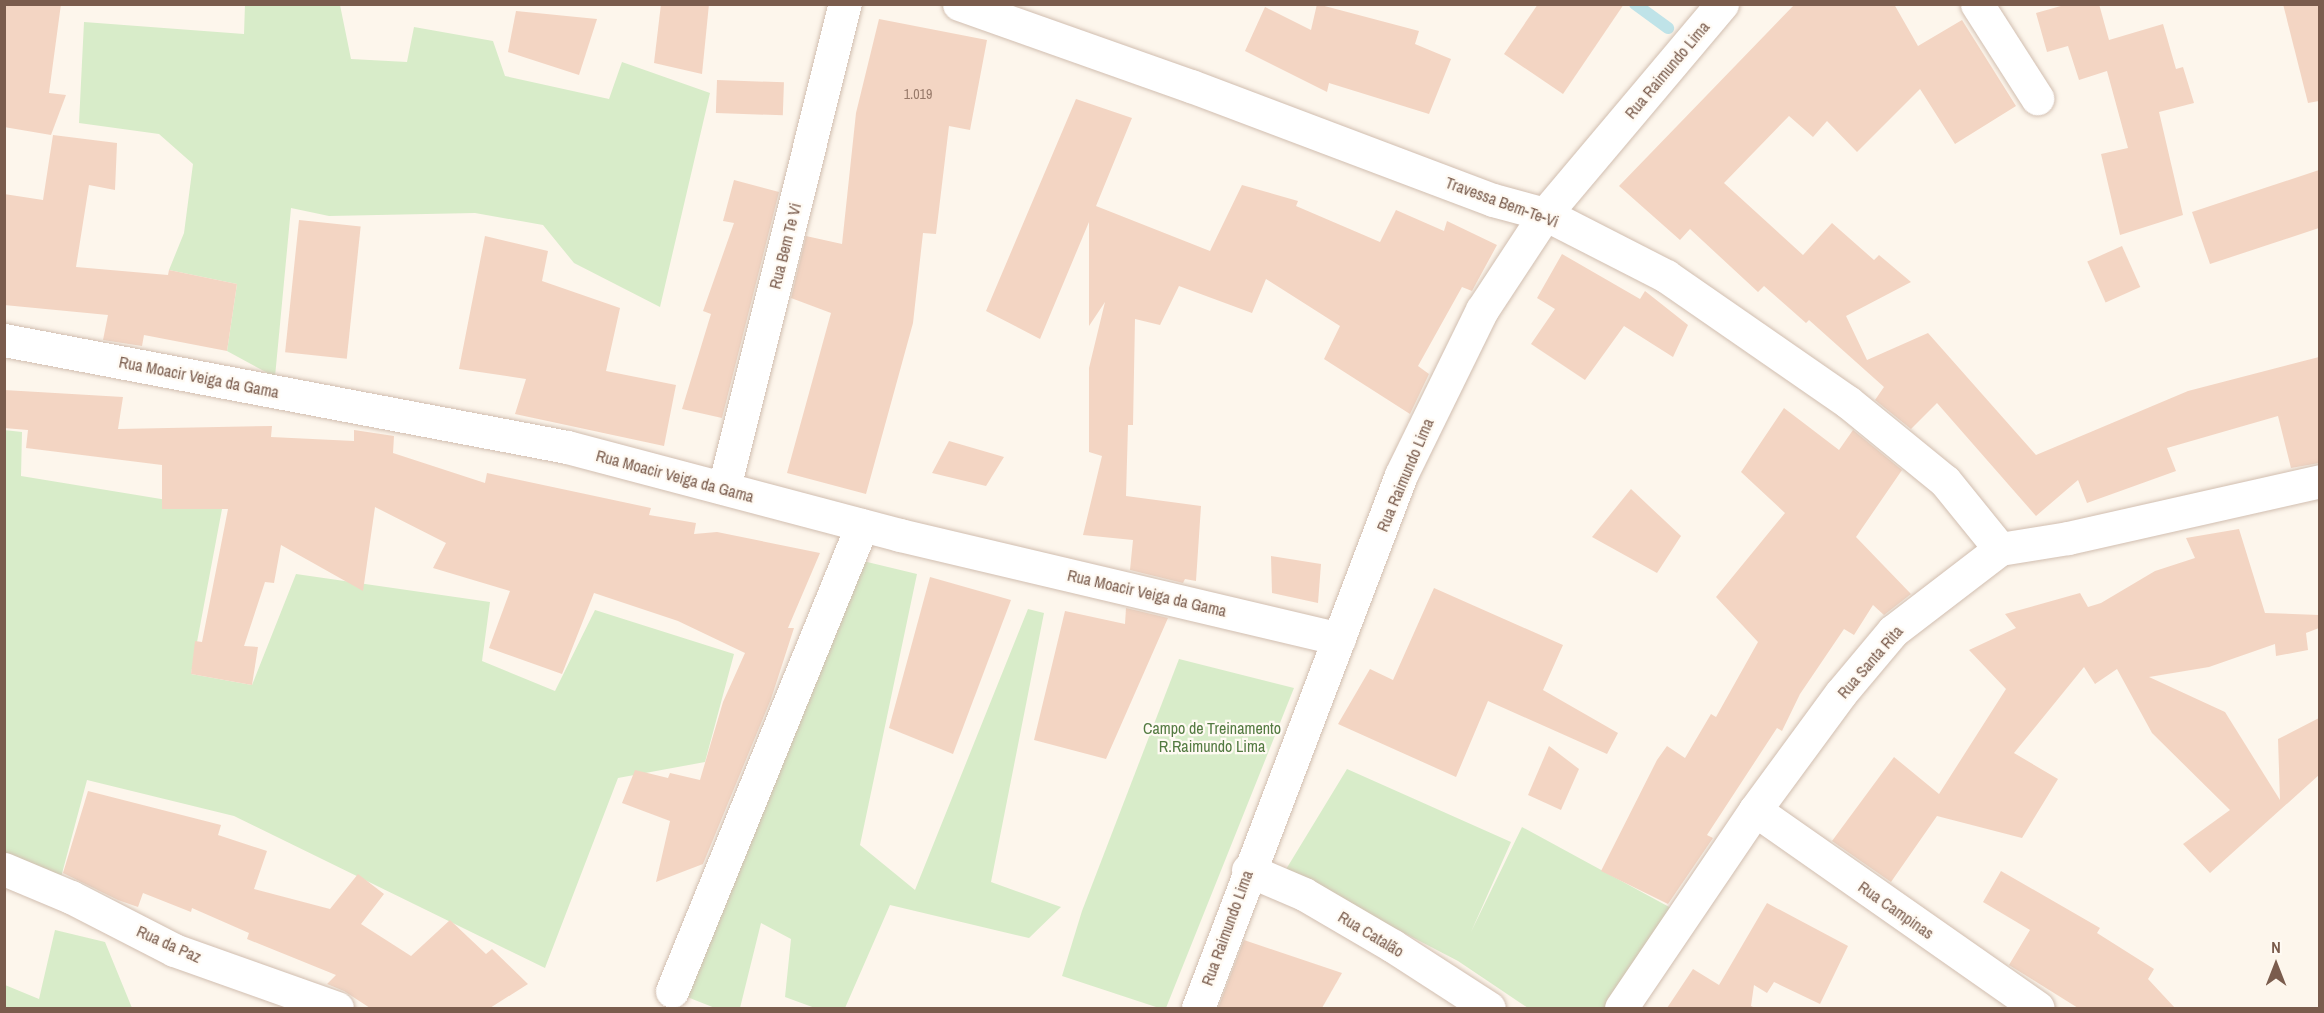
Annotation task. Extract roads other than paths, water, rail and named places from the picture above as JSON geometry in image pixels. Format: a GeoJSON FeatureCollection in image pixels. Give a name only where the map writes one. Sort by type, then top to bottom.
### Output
{"type":"FeatureCollection","features":[{"type":"Feature","properties":{"kind":"street","name":"Rua Bem Te Vi"},"geometry":{"type":"LineString","coordinates":[[724,488],[845,4]]}},
{"type":"Feature","properties":{"kind":"street","name":"Travessa Bem-Te-Vi"},"geometry":{"type":"LineString","coordinates":[[959,4],[1180,82],[1493,200],[1545,214],[1666,276],[1848,402],[1945,481],[2000,549]]}},
{"type":"Feature","properties":{"kind":"street","name":"Rua Raimundo Lima"},"geometry":{"type":"LineString","coordinates":[[1198,1008],[1248,870],[1340,639],[1401,475],[1482,310],[1545,214],[1722,4]]}},
{"type":"Feature","properties":{"kind":"street"},"geometry":{"type":"LineString","coordinates":[[1977,4],[2037,98]]}},
{"type":"Feature","properties":{"kind":"street","name":"Rua Moacir Veiga da Gama"},"geometry":{"type":"LineString","coordinates":[[4,340],[567,447],[861,525],[1340,639]]}},
{"type":"Feature","properties":{"kind":"street","name":"Rua Santa Rita"},"geometry":{"type":"LineString","coordinates":[[1621,1008],[1755,810],[1893,631],[2000,549],[2068,538],[2319,481]]}},
{"type":"Feature","properties":{"kind":"street"},"geometry":{"type":"LineString","coordinates":[[672,991],[861,525]]}},
{"type":"Feature","properties":{"kind":"street","name":"Rua Campinas"},"geometry":{"type":"LineString","coordinates":[[1755,810],[2021,1004]]}},
{"type":"Feature","properties":{"kind":"street","name":"Rua da Paz"},"geometry":{"type":"LineString","coordinates":[[4,869],[71,897],[174,950],[337,1008]]}},
{"type":"Feature","properties":{"kind":"street","name":"Rua Catalão"},"geometry":{"type":"LineString","coordinates":[[1248,870],[1304,894],[1393,945],[1489,1008]]}},
{"type":"Feature","properties":{"kind":"waterway"},"geometry":{"type":"LineString","coordinates":[[1635,4],[1668,28]]}},
{"type":"Feature","properties":{"kind":"park label","name":"Campo de Treinamento R.Raimundo Lima"},"geometry":{"type":"Point","coordinates":[1212,737]}}]}
